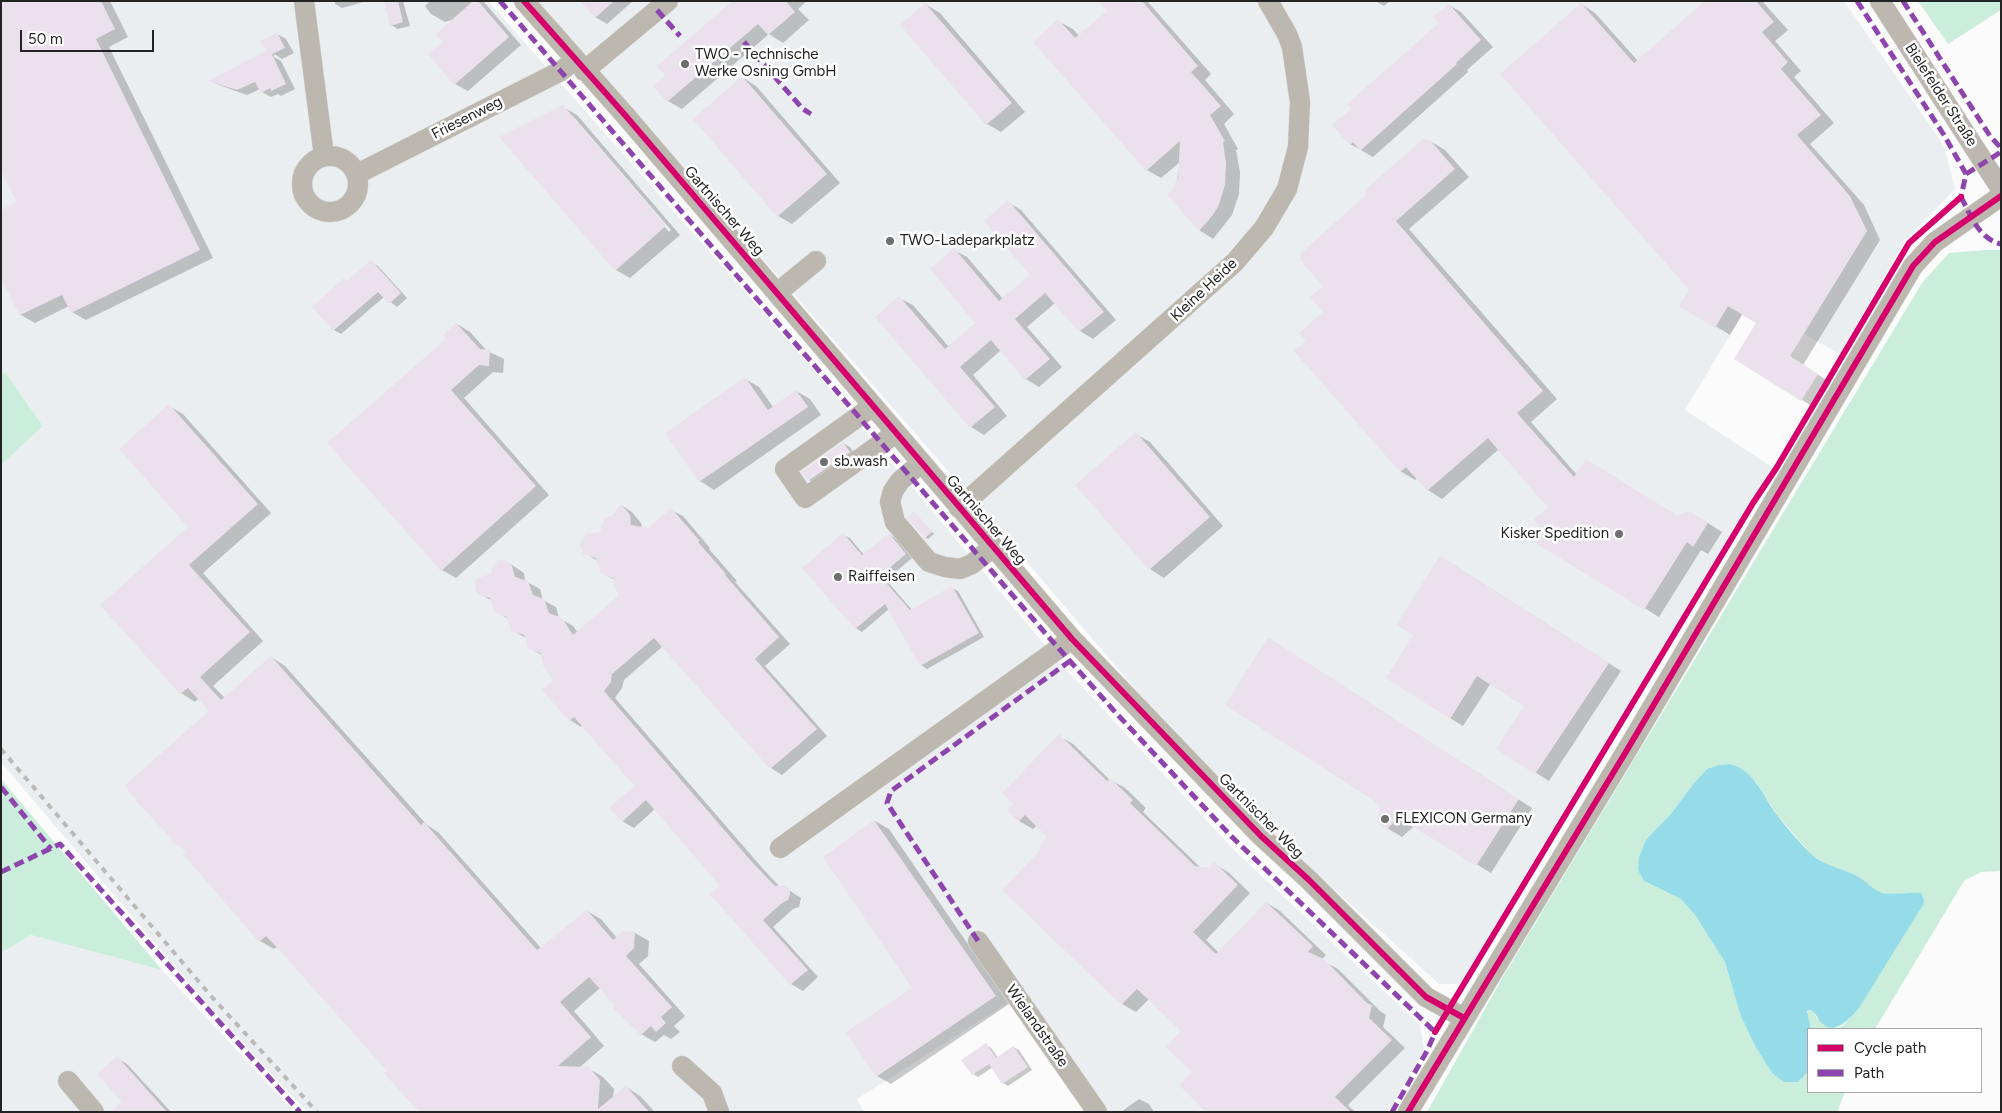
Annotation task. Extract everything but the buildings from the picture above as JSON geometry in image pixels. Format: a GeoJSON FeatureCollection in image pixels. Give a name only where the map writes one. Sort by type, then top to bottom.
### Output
{"type":"FeatureCollection","features":[{"type":"Feature","properties":{"kind":"street"},"geometry":{"type":"LineString","coordinates":[[304,1],[324,156]]}},
{"type":"Feature","properties":{"kind":"street","name":"Gartnischer Weg"},"geometry":{"type":"LineString","coordinates":[[524,1],[625,115],[1072,639],[1261,836],[1309,880],[1426,997],[1464,1018]]}},
{"type":"Feature","properties":{"kind":"street","name":"Friesenweg"},"geometry":{"type":"LineString","coordinates":[[357,174],[561,71],[580,65],[668,1]]}},
{"type":"Feature","properties":{"kind":"street","name":"Kleine Heide"},"geometry":{"type":"LineString","coordinates":[[959,508],[1235,262],[1264,228],[1286,189],[1298,147],[1300,102],[1292,47],[1287,34],[1268,1]]}},
{"type":"Feature","properties":{"kind":"street","name":"Bielefelder Straße"},"geometry":{"type":"LineString","coordinates":[[1880,1],[2001,189]]}},
{"type":"Feature","properties":{"kind":"street"},"geometry":{"type":"LineString","coordinates":[[324,156],[340,157],[353,166],[357,174],[359,183],[357,193],[352,202],[345,208],[328,212],[318,210],[305,197],[302,180],[309,164],[324,156]]}},
{"type":"Feature","properties":{"kind":"street"},"geometry":{"type":"LineString","coordinates":[[1408,1112],[1627,750],[1913,266],[1935,242],[2001,196]]}},
{"type":"Feature","properties":{"kind":"street"},"geometry":{"type":"LineString","coordinates":[[777,293],[816,260]]}},
{"type":"Feature","properties":{"kind":"street"},"geometry":{"type":"LineString","coordinates":[[873,406],[785,469],[806,498],[896,433]]}},
{"type":"Feature","properties":{"kind":"street"},"geometry":{"type":"LineString","coordinates":[[922,463],[900,481],[893,490],[890,502],[894,522],[929,562],[945,567],[960,569],[972,564],[993,547]]}},
{"type":"Feature","properties":{"kind":"street"},"geometry":{"type":"LineString","coordinates":[[780,848],[1072,639]]}},
{"type":"Feature","properties":{"kind":"street","name":"Wielandstraße"},"geometry":{"type":"LineString","coordinates":[[978,941],[1097,1112]]}},
{"type":"Feature","properties":{"kind":"street"},"geometry":{"type":"LineString","coordinates":[[682,1066],[712,1093],[719,1112]]}},
{"type":"Feature","properties":{"kind":"street"},"geometry":{"type":"LineString","coordinates":[[68,1081],[94,1112]]}},
{"type":"Feature","properties":{"kind":"shaded area"},"geometry":{"type":"Polygon","coordinates":[[[1,1],[488,1],[813,369],[1059,662],[1233,849],[1420,1025],[1424,1050],[1388,1112],[1086,1112],[1011,1001],[857,1099],[864,1112],[307,1112],[203,1000],[1,762],[1,465],[43,426],[5,372],[1,374],[1,1]]]}},
{"type":"Feature","properties":{"kind":"shaded area"},"geometry":{"type":"Polygon","coordinates":[[[537,1],[1844,1],[1944,146],[1955,189],[1904,242],[1840,354],[1804,334],[1770,330],[1742,315],[1685,410],[1772,467],[1461,984],[1439,984],[1274,835],[1141,696],[991,520],[537,1]]]}},
{"type":"Feature","properties":{"kind":"shaded area"},"geometry":{"type":"Polygon","coordinates":[[[31,935],[162,970],[294,1112],[1,1112],[1,953],[31,935]]]}},
{"type":"Feature","properties":{"kind":"green space"},"geometry":{"type":"Polygon","coordinates":[[[1918,1],[2001,1],[2001,10],[1948,44],[1918,1]]]}},
{"type":"Feature","properties":{"kind":"green space"},"geometry":{"type":"Polygon","coordinates":[[[2001,250],[2001,871],[1981,872],[1964,881],[1876,1028],[1836,1028],[1842,1026],[1849,1019],[1924,897],[1920,893],[1893,894],[1879,892],[1867,885],[1859,877],[1830,867],[1811,854],[1778,816],[1756,782],[1729,764],[1707,769],[1670,815],[1644,881],[1681,899],[1695,915],[1725,962],[1740,1014],[1754,1044],[1772,1073],[1798,1082],[1807,1073],[1807,1093],[1845,1093],[1837,1112],[1427,1112],[1504,975],[1922,283],[1949,253],[2001,250]]]}},
{"type":"Feature","properties":{"kind":"green space"},"geometry":{"type":"Polygon","coordinates":[[[5,372],[43,426],[1,465],[1,374],[5,372]]]}},
{"type":"Feature","properties":{"kind":"green space"},"geometry":{"type":"Polygon","coordinates":[[[1,779],[162,970],[31,935],[1,953],[1,779]]]}},
{"type":"Feature","properties":{"kind":"green space"},"geometry":{"type":"Polygon","coordinates":[[[1809,1010],[1813,1011],[1817,1018],[1836,1028],[1811,1028],[1807,1014],[1809,1010]]]}},
{"type":"Feature","properties":{"kind":"water"},"geometry":{"type":"Polygon","coordinates":[[[1729,764],[1745,771],[1757,784],[1781,820],[1815,857],[1857,876],[1879,892],[1893,894],[1921,893],[1924,899],[1922,906],[1859,1008],[1851,1017],[1841,1025],[1831,1028],[1825,1026],[1813,1011],[1807,1011],[1811,1028],[1807,1028],[1807,1073],[1798,1082],[1784,1082],[1772,1073],[1754,1044],[1740,1014],[1725,962],[1695,915],[1681,899],[1644,881],[1638,870],[1639,857],[1646,840],[1670,815],[1707,769],[1729,764]]]}},
{"type":"Feature","properties":{"kind":"railway"},"geometry":{"type":"LineString","coordinates":[[1,749],[211,996],[317,1112]]}},
{"type":"Feature","properties":{"kind":"marked path"},"geometry":{"type":"LineString","coordinates":[[500,1],[1116,713],[1232,837],[1435,1032]]}},
{"type":"Feature","properties":{"kind":"marked path"},"geometry":{"type":"LineString","coordinates":[[1857,1],[1944,135],[1966,174],[1961,197],[1957,200]]}},
{"type":"Feature","properties":{"kind":"marked path"},"geometry":{"type":"LineString","coordinates":[[1903,1],[1990,136],[2001,148]]}},
{"type":"Feature","properties":{"kind":"marked path"},"geometry":{"type":"LineString","coordinates":[[657,10],[680,36]]}},
{"type":"Feature","properties":{"kind":"marked path"},"geometry":{"type":"LineString","coordinates":[[744,42],[803,109],[811,114]]}},
{"type":"Feature","properties":{"kind":"marked path"},"geometry":{"type":"LineString","coordinates":[[1966,174],[2001,152]]}},
{"type":"Feature","properties":{"kind":"marked path"},"geometry":{"type":"LineString","coordinates":[[1961,197],[1981,232],[1993,241],[2001,244]]}},
{"type":"Feature","properties":{"kind":"marked path"},"geometry":{"type":"LineString","coordinates":[[978,941],[887,803],[891,791],[1070,661]]}},
{"type":"Feature","properties":{"kind":"marked path"},"geometry":{"type":"LineString","coordinates":[[1,787],[51,849]]}},
{"type":"Feature","properties":{"kind":"marked path"},"geometry":{"type":"LineString","coordinates":[[1,872],[60,844],[300,1112]]}},
{"type":"Feature","properties":{"kind":"marked path"},"geometry":{"type":"LineString","coordinates":[[1392,1112],[1427,1051],[1437,1028]]}},
{"type":"Feature","properties":{"kind":"cycle path"},"geometry":{"type":"LineString","coordinates":[[524,1],[625,115],[1072,639],[1261,836],[1309,880],[1426,997],[1464,1018]]}},
{"type":"Feature","properties":{"kind":"cycle path"},"geometry":{"type":"LineString","coordinates":[[1408,1112],[1627,750],[1913,266],[1935,242],[2001,196]]}},
{"type":"Feature","properties":{"kind":"cycle path"},"geometry":{"type":"LineString","coordinates":[[1435,1032],[1753,503],[1777,467],[1909,243],[1961,197]]}},
{"type":"Feature","properties":{"kind":"place","name":"TWO - Technische Werke Osning GmbH"},"geometry":{"type":"Point","coordinates":[685,64]}},
{"type":"Feature","properties":{"kind":"place","name":"TWO-Ladeparkplatz"},"geometry":{"type":"Point","coordinates":[890,241]}},
{"type":"Feature","properties":{"kind":"place","name":"sb.wash"},"geometry":{"type":"Point","coordinates":[824,462]}},
{"type":"Feature","properties":{"kind":"place","name":"Kisker Spedition"},"geometry":{"type":"Point","coordinates":[1619,534]}},
{"type":"Feature","properties":{"kind":"place","name":"Raiffeisen"},"geometry":{"type":"Point","coordinates":[838,577]}},
{"type":"Feature","properties":{"kind":"place","name":"FLEXICON Germany"},"geometry":{"type":"Point","coordinates":[1385,819]}}]}
